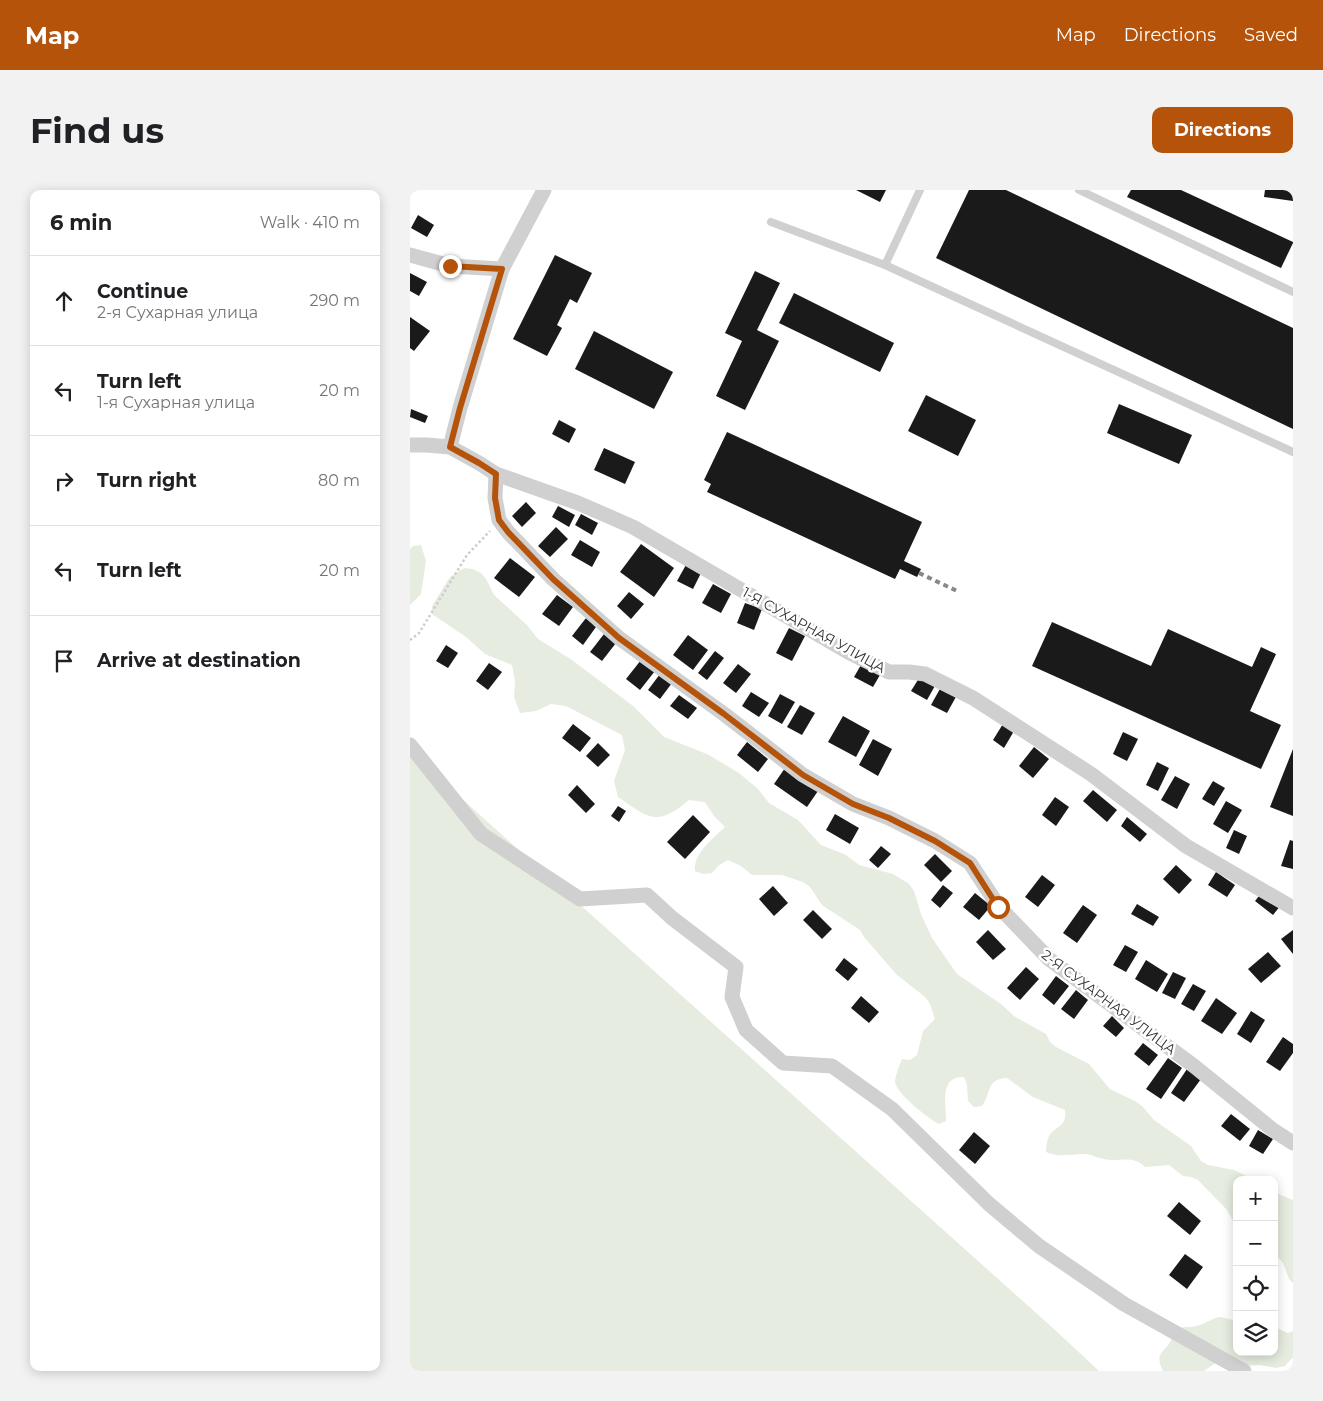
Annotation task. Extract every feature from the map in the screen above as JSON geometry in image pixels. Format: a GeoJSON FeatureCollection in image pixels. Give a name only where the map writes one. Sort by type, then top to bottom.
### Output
{"type":"FeatureCollection","features":[{"type":"Feature","properties":{"kind":"street"},"geometry":{"type":"LineString","coordinates":[[410,445],[427,444],[450,447],[502,269],[544,190]]}},
{"type":"Feature","properties":{"kind":"street"},"geometry":{"type":"LineString","coordinates":[[410,255],[450,266],[502,269]]}},
{"type":"Feature","properties":{"kind":"street","name":"1-Я СУХАРНАЯ УЛИЦА"},"geometry":{"type":"LineString","coordinates":[[450,447],[496,474],[578,502],[633,528],[803,627],[889,672],[925,674],[973,698],[1091,774],[1186,846],[1293,908]]}},
{"type":"Feature","properties":{"kind":"street"},"geometry":{"type":"LineString","coordinates":[[496,474],[495,498],[499,520]]}},
{"type":"Feature","properties":{"kind":"street","name":"2-Я СУХАРНАЯ УЛИЦА"},"geometry":{"type":"LineString","coordinates":[[499,520],[553,579],[619,638],[724,714],[803,775],[853,804],[889,818],[935,841],[970,863],[998,907],[1049,959],[1194,1066],[1273,1130],[1293,1143]]}},
{"type":"Feature","properties":{"kind":"street"},"geometry":{"type":"LineString","coordinates":[[410,745],[481,834],[580,899],[646,895],[672,918],[736,967],[732,997],[746,1030],[783,1063],[832,1066],[892,1109],[989,1204],[1039,1246],[1124,1304],[1231,1362],[1244,1371]]}},
{"type":"Feature","properties":{"kind":"lane"},"geometry":{"type":"LineString","coordinates":[[886,265],[920,190]]}},
{"type":"Feature","properties":{"kind":"lane"},"geometry":{"type":"LineString","coordinates":[[1079,190],[1094,193],[1293,292]]}},
{"type":"Feature","properties":{"kind":"lane"},"geometry":{"type":"LineString","coordinates":[[771,222],[886,265],[1293,452]]}},
{"type":"Feature","properties":{"kind":"path"},"geometry":{"type":"LineString","coordinates":[[410,640],[419,633],[467,555],[499,520]]}},
{"type":"Feature","properties":{"kind":"shaded area"},"geometry":{"type":"Polygon","coordinates":[[[421,545],[426,561],[421,594],[410,605],[410,549],[413,546],[421,545]]]}},
{"type":"Feature","properties":{"kind":"shaded area"},"geometry":{"type":"Polygon","coordinates":[[[464,568],[473,569],[481,573],[494,595],[527,625],[538,639],[572,660],[633,706],[664,737],[707,754],[739,773],[758,789],[769,803],[798,820],[821,845],[846,855],[859,865],[893,874],[909,884],[914,891],[921,914],[932,938],[957,974],[1001,1004],[1014,1016],[1046,1034],[1050,1042],[1056,1047],[1089,1064],[1110,1089],[1143,1107],[1154,1120],[1191,1146],[1201,1161],[1208,1165],[1234,1170],[1246,1176],[1233,1176],[1233,1221],[1227,1210],[1198,1180],[1183,1176],[1169,1165],[1145,1167],[1140,1163],[1130,1160],[1110,1160],[1087,1154],[1060,1155],[1046,1152],[1049,1136],[1063,1123],[1065,1110],[1033,1097],[1007,1078],[1000,1079],[992,1084],[982,1106],[974,1107],[968,1101],[967,1085],[964,1077],[951,1081],[947,1086],[945,1099],[946,1121],[939,1124],[913,1105],[900,1092],[895,1081],[902,1059],[910,1060],[917,1055],[923,1031],[935,1019],[930,1004],[925,997],[896,974],[860,930],[822,905],[810,887],[803,882],[782,875],[752,875],[741,866],[728,860],[719,865],[712,873],[703,874],[695,871],[695,864],[701,852],[725,827],[714,816],[705,802],[689,800],[678,809],[661,817],[646,815],[618,797],[614,781],[625,750],[622,735],[566,706],[551,704],[536,711],[520,713],[514,697],[515,681],[512,665],[485,654],[466,637],[432,614],[432,606],[450,577],[464,568]]]}},
{"type":"Feature","properties":{"kind":"shaded area"},"geometry":{"type":"Polygon","coordinates":[[[410,755],[414,756],[1099,1371],[410,1371],[410,755]]]}},
{"type":"Feature","properties":{"kind":"shaded area"},"geometry":{"type":"Polygon","coordinates":[[[1278,1194],[1293,1200],[1293,1283],[1289,1279],[1283,1263],[1278,1257],[1278,1194]]]}},
{"type":"Feature","properties":{"kind":"shaded area"},"geometry":{"type":"Polygon","coordinates":[[[1221,1317],[1233,1320],[1233,1356],[1278,1356],[1278,1329],[1288,1333],[1293,1331],[1293,1357],[1285,1366],[1276,1368],[1260,1365],[1243,1366],[1221,1359],[1204,1371],[1163,1371],[1159,1360],[1160,1356],[1176,1330],[1182,1327],[1200,1325],[1221,1317]]]}},
{"type":"Feature","properties":{"kind":"building"},"geometry":{"type":"Polygon","coordinates":[[[856,190],[886,190],[880,202],[856,190]]]}},
{"type":"Feature","properties":{"kind":"building"},"geometry":{"type":"Polygon","coordinates":[[[969,190],[1006,190],[1293,328],[1293,429],[936,258],[969,190]]]}},
{"type":"Feature","properties":{"kind":"building"},"geometry":{"type":"Polygon","coordinates":[[[1131,190],[1181,190],[1293,243],[1281,268],[1127,197],[1131,190]]]}},
{"type":"Feature","properties":{"kind":"building"},"geometry":{"type":"Polygon","coordinates":[[[1265,190],[1293,190],[1293,201],[1264,197],[1265,190]]]}},
{"type":"Feature","properties":{"kind":"building"},"geometry":{"type":"Polygon","coordinates":[[[418,215],[434,225],[427,237],[411,228],[418,215]]]}},
{"type":"Feature","properties":{"kind":"building"},"geometry":{"type":"Polygon","coordinates":[[[555,255],[592,273],[577,303],[570,299],[557,325],[562,328],[547,356],[513,339],[555,255]]]}},
{"type":"Feature","properties":{"kind":"building"},"geometry":{"type":"Polygon","coordinates":[[[755,271],[780,283],[757,330],[779,341],[745,410],[716,396],[742,341],[725,333],[755,271]]]}},
{"type":"Feature","properties":{"kind":"building"},"geometry":{"type":"Polygon","coordinates":[[[410,273],[427,282],[419,296],[410,291],[410,273]]]}},
{"type":"Feature","properties":{"kind":"building"},"geometry":{"type":"Polygon","coordinates":[[[794,293],[894,343],[880,372],[779,323],[794,293]]]}},
{"type":"Feature","properties":{"kind":"building"},"geometry":{"type":"Polygon","coordinates":[[[410,317],[430,331],[414,351],[410,348],[410,317]]]}},
{"type":"Feature","properties":{"kind":"building"},"geometry":{"type":"Polygon","coordinates":[[[594,331],[673,372],[654,409],[575,369],[594,331]]]}},
{"type":"Feature","properties":{"kind":"building"},"geometry":{"type":"Polygon","coordinates":[[[926,395],[976,420],[958,456],[908,431],[926,395]]]}},
{"type":"Feature","properties":{"kind":"building"},"geometry":{"type":"Polygon","coordinates":[[[1119,404],[1192,435],[1179,464],[1107,433],[1119,404]]]}},
{"type":"Feature","properties":{"kind":"building"},"geometry":{"type":"Polygon","coordinates":[[[411,409],[428,416],[425,423],[410,417],[411,409]]]}},
{"type":"Feature","properties":{"kind":"building"},"geometry":{"type":"Polygon","coordinates":[[[559,420],[576,429],[569,443],[552,434],[559,420]]]}},
{"type":"Feature","properties":{"kind":"building"},"geometry":{"type":"Polygon","coordinates":[[[727,432],[922,522],[904,561],[921,569],[917,577],[900,569],[895,579],[707,492],[711,484],[704,480],[727,432]]]}},
{"type":"Feature","properties":{"kind":"building"},"geometry":{"type":"Polygon","coordinates":[[[604,448],[635,462],[625,484],[594,470],[604,448]]]}},
{"type":"Feature","properties":{"kind":"building"},"geometry":{"type":"Polygon","coordinates":[[[526,502],[536,513],[522,527],[512,516],[526,502]]]}},
{"type":"Feature","properties":{"kind":"building"},"geometry":{"type":"Polygon","coordinates":[[[558,506],[575,515],[569,527],[552,517],[558,506]]]}},
{"type":"Feature","properties":{"kind":"building"},"geometry":{"type":"Polygon","coordinates":[[[581,514],[598,523],[592,535],[575,525],[581,514]]]}},
{"type":"Feature","properties":{"kind":"building"},"geometry":{"type":"Polygon","coordinates":[[[556,527],[568,539],[550,557],[538,546],[556,527]]]}},
{"type":"Feature","properties":{"kind":"building"},"geometry":{"type":"Polygon","coordinates":[[[580,540],[600,552],[592,567],[571,555],[580,540]]]}},
{"type":"Feature","properties":{"kind":"building"},"geometry":{"type":"Polygon","coordinates":[[[641,544],[674,568],[654,597],[620,572],[641,544]]]}},
{"type":"Feature","properties":{"kind":"building"},"geometry":{"type":"Polygon","coordinates":[[[510,558],[535,577],[519,597],[494,578],[510,558]]]}},
{"type":"Feature","properties":{"kind":"building"},"geometry":{"type":"Polygon","coordinates":[[[687,563],[702,571],[693,589],[677,581],[687,563]]]}},
{"type":"Feature","properties":{"kind":"building"},"geometry":{"type":"Polygon","coordinates":[[[713,584],[731,594],[721,613],[702,603],[713,584]]]}},
{"type":"Feature","properties":{"kind":"building"},"geometry":{"type":"Polygon","coordinates":[[[629,592],[644,604],[631,619],[617,606],[629,592]]]}},
{"type":"Feature","properties":{"kind":"building"},"geometry":{"type":"Polygon","coordinates":[[[557,595],[573,607],[559,626],[542,614],[557,595]]]}},
{"type":"Feature","properties":{"kind":"building"},"geometry":{"type":"Polygon","coordinates":[[[745,603],[762,609],[754,630],[737,623],[745,603]]]}},
{"type":"Feature","properties":{"kind":"building"},"geometry":{"type":"Polygon","coordinates":[[[586,618],[596,627],[583,645],[572,636],[586,618]]]}},
{"type":"Feature","properties":{"kind":"building"},"geometry":{"type":"Polygon","coordinates":[[[1052,622],[1151,666],[1168,629],[1252,667],[1261,647],[1276,654],[1250,711],[1281,725],[1261,769],[1032,666],[1052,622]]]}},
{"type":"Feature","properties":{"kind":"building"},"geometry":{"type":"Polygon","coordinates":[[[789,628],[805,636],[792,661],[776,653],[789,628]]]}},
{"type":"Feature","properties":{"kind":"building"},"geometry":{"type":"Polygon","coordinates":[[[604,634],[616,643],[602,661],[590,652],[604,634]]]}},
{"type":"Feature","properties":{"kind":"building"},"geometry":{"type":"Polygon","coordinates":[[[688,635],[708,650],[693,670],[673,655],[688,635]]]}},
{"type":"Feature","properties":{"kind":"building"},"geometry":{"type":"Polygon","coordinates":[[[446,645],[458,653],[448,668],[436,661],[446,645]]]}},
{"type":"Feature","properties":{"kind":"building"},"geometry":{"type":"Polygon","coordinates":[[[715,651],[724,658],[707,680],[698,673],[715,651]]]}},
{"type":"Feature","properties":{"kind":"building"},"geometry":{"type":"Polygon","coordinates":[[[865,658],[884,668],[873,687],[854,677],[865,658]]]}},
{"type":"Feature","properties":{"kind":"building"},"geometry":{"type":"Polygon","coordinates":[[[641,660],[655,671],[640,690],[626,679],[641,660]]]}},
{"type":"Feature","properties":{"kind":"building"},"geometry":{"type":"Polygon","coordinates":[[[489,663],[502,672],[488,690],[476,681],[489,663]]]}},
{"type":"Feature","properties":{"kind":"building"},"geometry":{"type":"Polygon","coordinates":[[[738,664],[751,674],[736,693],[723,683],[738,664]]]}},
{"type":"Feature","properties":{"kind":"building"},"geometry":{"type":"Polygon","coordinates":[[[660,674],[672,683],[660,699],[648,690],[660,674]]]}},
{"type":"Feature","properties":{"kind":"building"},"geometry":{"type":"Polygon","coordinates":[[[921,675],[936,684],[927,700],[911,691],[921,675]]]}},
{"type":"Feature","properties":{"kind":"building"},"geometry":{"type":"Polygon","coordinates":[[[941,687],[957,695],[947,713],[931,705],[941,687]]]}},
{"type":"Feature","properties":{"kind":"building"},"geometry":{"type":"Polygon","coordinates":[[[751,692],[769,703],[759,717],[742,706],[751,692]]]}},
{"type":"Feature","properties":{"kind":"building"},"geometry":{"type":"Polygon","coordinates":[[[780,694],[795,702],[782,724],[768,716],[780,694]]]}},
{"type":"Feature","properties":{"kind":"building"},"geometry":{"type":"Polygon","coordinates":[[[679,695],[697,708],[688,719],[670,706],[679,695]]]}},
{"type":"Feature","properties":{"kind":"building"},"geometry":{"type":"Polygon","coordinates":[[[800,705],[815,713],[802,735],[787,727],[800,705]]]}},
{"type":"Feature","properties":{"kind":"building"},"geometry":{"type":"Polygon","coordinates":[[[843,716],[870,731],[856,757],[828,742],[843,716]]]}},
{"type":"Feature","properties":{"kind":"building"},"geometry":{"type":"Polygon","coordinates":[[[1006,719],[1017,726],[1004,748],[993,740],[1006,719]]]}},
{"type":"Feature","properties":{"kind":"building"},"geometry":{"type":"Polygon","coordinates":[[[573,724],[591,738],[580,752],[562,738],[573,724]]]}},
{"type":"Feature","properties":{"kind":"building"},"geometry":{"type":"Polygon","coordinates":[[[1123,732],[1138,739],[1127,761],[1113,754],[1123,732]]]}},
{"type":"Feature","properties":{"kind":"building"},"geometry":{"type":"Polygon","coordinates":[[[873,739],[892,749],[878,776],[859,765],[873,739]]]}},
{"type":"Feature","properties":{"kind":"building"},"geometry":{"type":"Polygon","coordinates":[[[747,742],[768,759],[758,772],[737,755],[747,742]]]}},
{"type":"Feature","properties":{"kind":"building"},"geometry":{"type":"Polygon","coordinates":[[[598,743],[610,755],[598,767],[586,756],[598,743]]]}},
{"type":"Feature","properties":{"kind":"building"},"geometry":{"type":"Polygon","coordinates":[[[1034,747],[1049,759],[1033,778],[1019,766],[1034,747]]]}},
{"type":"Feature","properties":{"kind":"building"},"geometry":{"type":"Polygon","coordinates":[[[1293,749],[1293,816],[1270,807],[1293,749]]]}},
{"type":"Feature","properties":{"kind":"building"},"geometry":{"type":"Polygon","coordinates":[[[1157,762],[1169,768],[1158,791],[1146,785],[1157,762]]]}},
{"type":"Feature","properties":{"kind":"building"},"geometry":{"type":"Polygon","coordinates":[[[785,768],[818,791],[807,807],[774,784],[785,768]]]}},
{"type":"Feature","properties":{"kind":"building"},"geometry":{"type":"Polygon","coordinates":[[[1175,776],[1190,784],[1177,809],[1161,800],[1175,776]]]}},
{"type":"Feature","properties":{"kind":"building"},"geometry":{"type":"Polygon","coordinates":[[[1213,781],[1225,788],[1214,806],[1202,799],[1213,781]]]}},
{"type":"Feature","properties":{"kind":"building"},"geometry":{"type":"Polygon","coordinates":[[[577,785],[595,804],[586,813],[568,795],[577,785]]]}},
{"type":"Feature","properties":{"kind":"building"},"geometry":{"type":"Polygon","coordinates":[[[1093,790],[1117,810],[1107,822],[1083,801],[1093,790]]]}},
{"type":"Feature","properties":{"kind":"building"},"geometry":{"type":"Polygon","coordinates":[[[1055,797],[1069,807],[1056,826],[1042,815],[1055,797]]]}},
{"type":"Feature","properties":{"kind":"building"},"geometry":{"type":"Polygon","coordinates":[[[1226,801],[1242,810],[1228,833],[1213,824],[1226,801]]]}},
{"type":"Feature","properties":{"kind":"building"},"geometry":{"type":"Polygon","coordinates":[[[618,806],[626,811],[619,822],[611,816],[618,806]]]}},
{"type":"Feature","properties":{"kind":"building"},"geometry":{"type":"Polygon","coordinates":[[[835,814],[859,828],[850,844],[826,830],[835,814]]]}},
{"type":"Feature","properties":{"kind":"building"},"geometry":{"type":"Polygon","coordinates":[[[693,815],[710,832],[685,859],[667,842],[693,815]]]}},
{"type":"Feature","properties":{"kind":"building"},"geometry":{"type":"Polygon","coordinates":[[[1127,817],[1147,834],[1140,842],[1121,826],[1127,817]]]}},
{"type":"Feature","properties":{"kind":"building"},"geometry":{"type":"Polygon","coordinates":[[[1234,830],[1247,836],[1239,854],[1226,848],[1234,830]]]}},
{"type":"Feature","properties":{"kind":"building"},"geometry":{"type":"Polygon","coordinates":[[[1290,840],[1293,841],[1293,869],[1281,866],[1290,840]]]}},
{"type":"Feature","properties":{"kind":"building"},"geometry":{"type":"Polygon","coordinates":[[[881,846],[891,854],[878,868],[869,860],[881,846]]]}},
{"type":"Feature","properties":{"kind":"building"},"geometry":{"type":"Polygon","coordinates":[[[935,854],[952,871],[941,882],[924,865],[935,854]]]}},
{"type":"Feature","properties":{"kind":"building"},"geometry":{"type":"Polygon","coordinates":[[[1176,865],[1192,880],[1179,894],[1163,879],[1176,865]]]}},
{"type":"Feature","properties":{"kind":"building"},"geometry":{"type":"Polygon","coordinates":[[[1216,872],[1235,885],[1227,897],[1208,885],[1216,872]]]}},
{"type":"Feature","properties":{"kind":"building"},"geometry":{"type":"Polygon","coordinates":[[[1042,875],[1055,885],[1038,907],[1025,897],[1042,875]]]}},
{"type":"Feature","properties":{"kind":"building"},"geometry":{"type":"Polygon","coordinates":[[[943,885],[953,893],[940,908],[931,900],[943,885]]]}},
{"type":"Feature","properties":{"kind":"building"},"geometry":{"type":"Polygon","coordinates":[[[773,886],[788,903],[774,916],[759,899],[773,886]]]}},
{"type":"Feature","properties":{"kind":"building"},"geometry":{"type":"Polygon","coordinates":[[[1263,891],[1281,905],[1273,915],[1255,901],[1263,891]]]}},
{"type":"Feature","properties":{"kind":"building"},"geometry":{"type":"Polygon","coordinates":[[[975,893],[991,906],[979,920],[963,907],[975,893]]]}},
{"type":"Feature","properties":{"kind":"building"},"geometry":{"type":"Polygon","coordinates":[[[1137,904],[1159,917],[1153,926],[1131,914],[1137,904]]]}},
{"type":"Feature","properties":{"kind":"building"},"geometry":{"type":"Polygon","coordinates":[[[1083,905],[1097,915],[1077,943],[1063,933],[1083,905]]]}},
{"type":"Feature","properties":{"kind":"building"},"geometry":{"type":"Polygon","coordinates":[[[813,910],[832,929],[822,939],[803,920],[813,910]]]}},
{"type":"Feature","properties":{"kind":"building"},"geometry":{"type":"Polygon","coordinates":[[[988,930],[1006,949],[993,960],[976,942],[988,930]]]}},
{"type":"Feature","properties":{"kind":"building"},"geometry":{"type":"Polygon","coordinates":[[[1293,930],[1293,954],[1281,939],[1293,930]]]}},
{"type":"Feature","properties":{"kind":"building"},"geometry":{"type":"Polygon","coordinates":[[[1125,945],[1138,952],[1126,972],[1113,965],[1125,945]]]}},
{"type":"Feature","properties":{"kind":"building"},"geometry":{"type":"Polygon","coordinates":[[[1268,952],[1281,966],[1261,983],[1248,969],[1268,952]]]}},
{"type":"Feature","properties":{"kind":"building"},"geometry":{"type":"Polygon","coordinates":[[[844,958],[858,969],[848,981],[835,970],[844,958]]]}},
{"type":"Feature","properties":{"kind":"building"},"geometry":{"type":"Polygon","coordinates":[[[1146,960],[1168,974],[1157,992],[1135,979],[1146,960]]]}},
{"type":"Feature","properties":{"kind":"building"},"geometry":{"type":"Polygon","coordinates":[[[1026,967],[1039,979],[1020,1000],[1007,988],[1026,967]]]}},
{"type":"Feature","properties":{"kind":"building"},"geometry":{"type":"Polygon","coordinates":[[[1173,972],[1186,978],[1175,999],[1162,993],[1173,972]]]}},
{"type":"Feature","properties":{"kind":"building"},"geometry":{"type":"Polygon","coordinates":[[[1056,976],[1069,986],[1054,1005],[1042,995],[1056,976]]]}},
{"type":"Feature","properties":{"kind":"building"},"geometry":{"type":"Polygon","coordinates":[[[1193,984],[1206,991],[1194,1011],[1181,1004],[1193,984]]]}},
{"type":"Feature","properties":{"kind":"building"},"geometry":{"type":"Polygon","coordinates":[[[1076,990],[1088,1000],[1074,1019],[1061,1009],[1076,990]]]}},
{"type":"Feature","properties":{"kind":"building"},"geometry":{"type":"Polygon","coordinates":[[[861,996],[879,1012],[869,1023],[851,1008],[861,996]]]}},
{"type":"Feature","properties":{"kind":"building"},"geometry":{"type":"Polygon","coordinates":[[[1216,998],[1237,1013],[1222,1034],[1201,1021],[1216,998]]]}},
{"type":"Feature","properties":{"kind":"building"},"geometry":{"type":"Polygon","coordinates":[[[1251,1011],[1265,1020],[1251,1043],[1237,1034],[1251,1011]]]}},
{"type":"Feature","properties":{"kind":"building"},"geometry":{"type":"Polygon","coordinates":[[[1112,1016],[1124,1028],[1116,1037],[1103,1026],[1112,1016]]]}},
{"type":"Feature","properties":{"kind":"building"},"geometry":{"type":"Polygon","coordinates":[[[1283,1037],[1293,1044],[1293,1053],[1280,1071],[1266,1062],[1283,1037]]]}},
{"type":"Feature","properties":{"kind":"building"},"geometry":{"type":"Polygon","coordinates":[[[1143,1043],[1158,1055],[1149,1066],[1134,1054],[1143,1043]]]}},
{"type":"Feature","properties":{"kind":"building"},"geometry":{"type":"Polygon","coordinates":[[[1168,1058],[1182,1068],[1161,1099],[1146,1089],[1168,1058]]]}},
{"type":"Feature","properties":{"kind":"building"},"geometry":{"type":"Polygon","coordinates":[[[1187,1069],[1201,1079],[1184,1102],[1171,1093],[1187,1069]]]}},
{"type":"Feature","properties":{"kind":"building"},"geometry":{"type":"Polygon","coordinates":[[[1231,1114],[1250,1129],[1240,1141],[1221,1126],[1231,1114]]]}},
{"type":"Feature","properties":{"kind":"building"},"geometry":{"type":"Polygon","coordinates":[[[1258,1130],[1273,1139],[1263,1154],[1249,1146],[1258,1130]]]}},
{"type":"Feature","properties":{"kind":"building"},"geometry":{"type":"Polygon","coordinates":[[[974,1132],[990,1146],[975,1164],[959,1150],[974,1132]]]}},
{"type":"Feature","properties":{"kind":"building"},"geometry":{"type":"Polygon","coordinates":[[[1179,1202],[1201,1221],[1190,1235],[1167,1216],[1179,1202]]]}},
{"type":"Feature","properties":{"kind":"building"},"geometry":{"type":"Polygon","coordinates":[[[1185,1254],[1203,1267],[1187,1289],[1169,1275],[1185,1254]]]}},
{"type":"Feature","properties":{"kind":"railway"},"geometry":{"type":"LineString","coordinates":[[919,573],[957,591]]}},
{"type":"Feature","properties":{"kind":"route"},"geometry":{"type":"LineString","coordinates":[[450,266],[502,269],[450,447],[496,474],[495,498],[499,520],[508,532],[553,579],[619,638],[724,714],[803,775],[853,804],[889,818],[935,841],[970,863],[998,907]]}}]}
